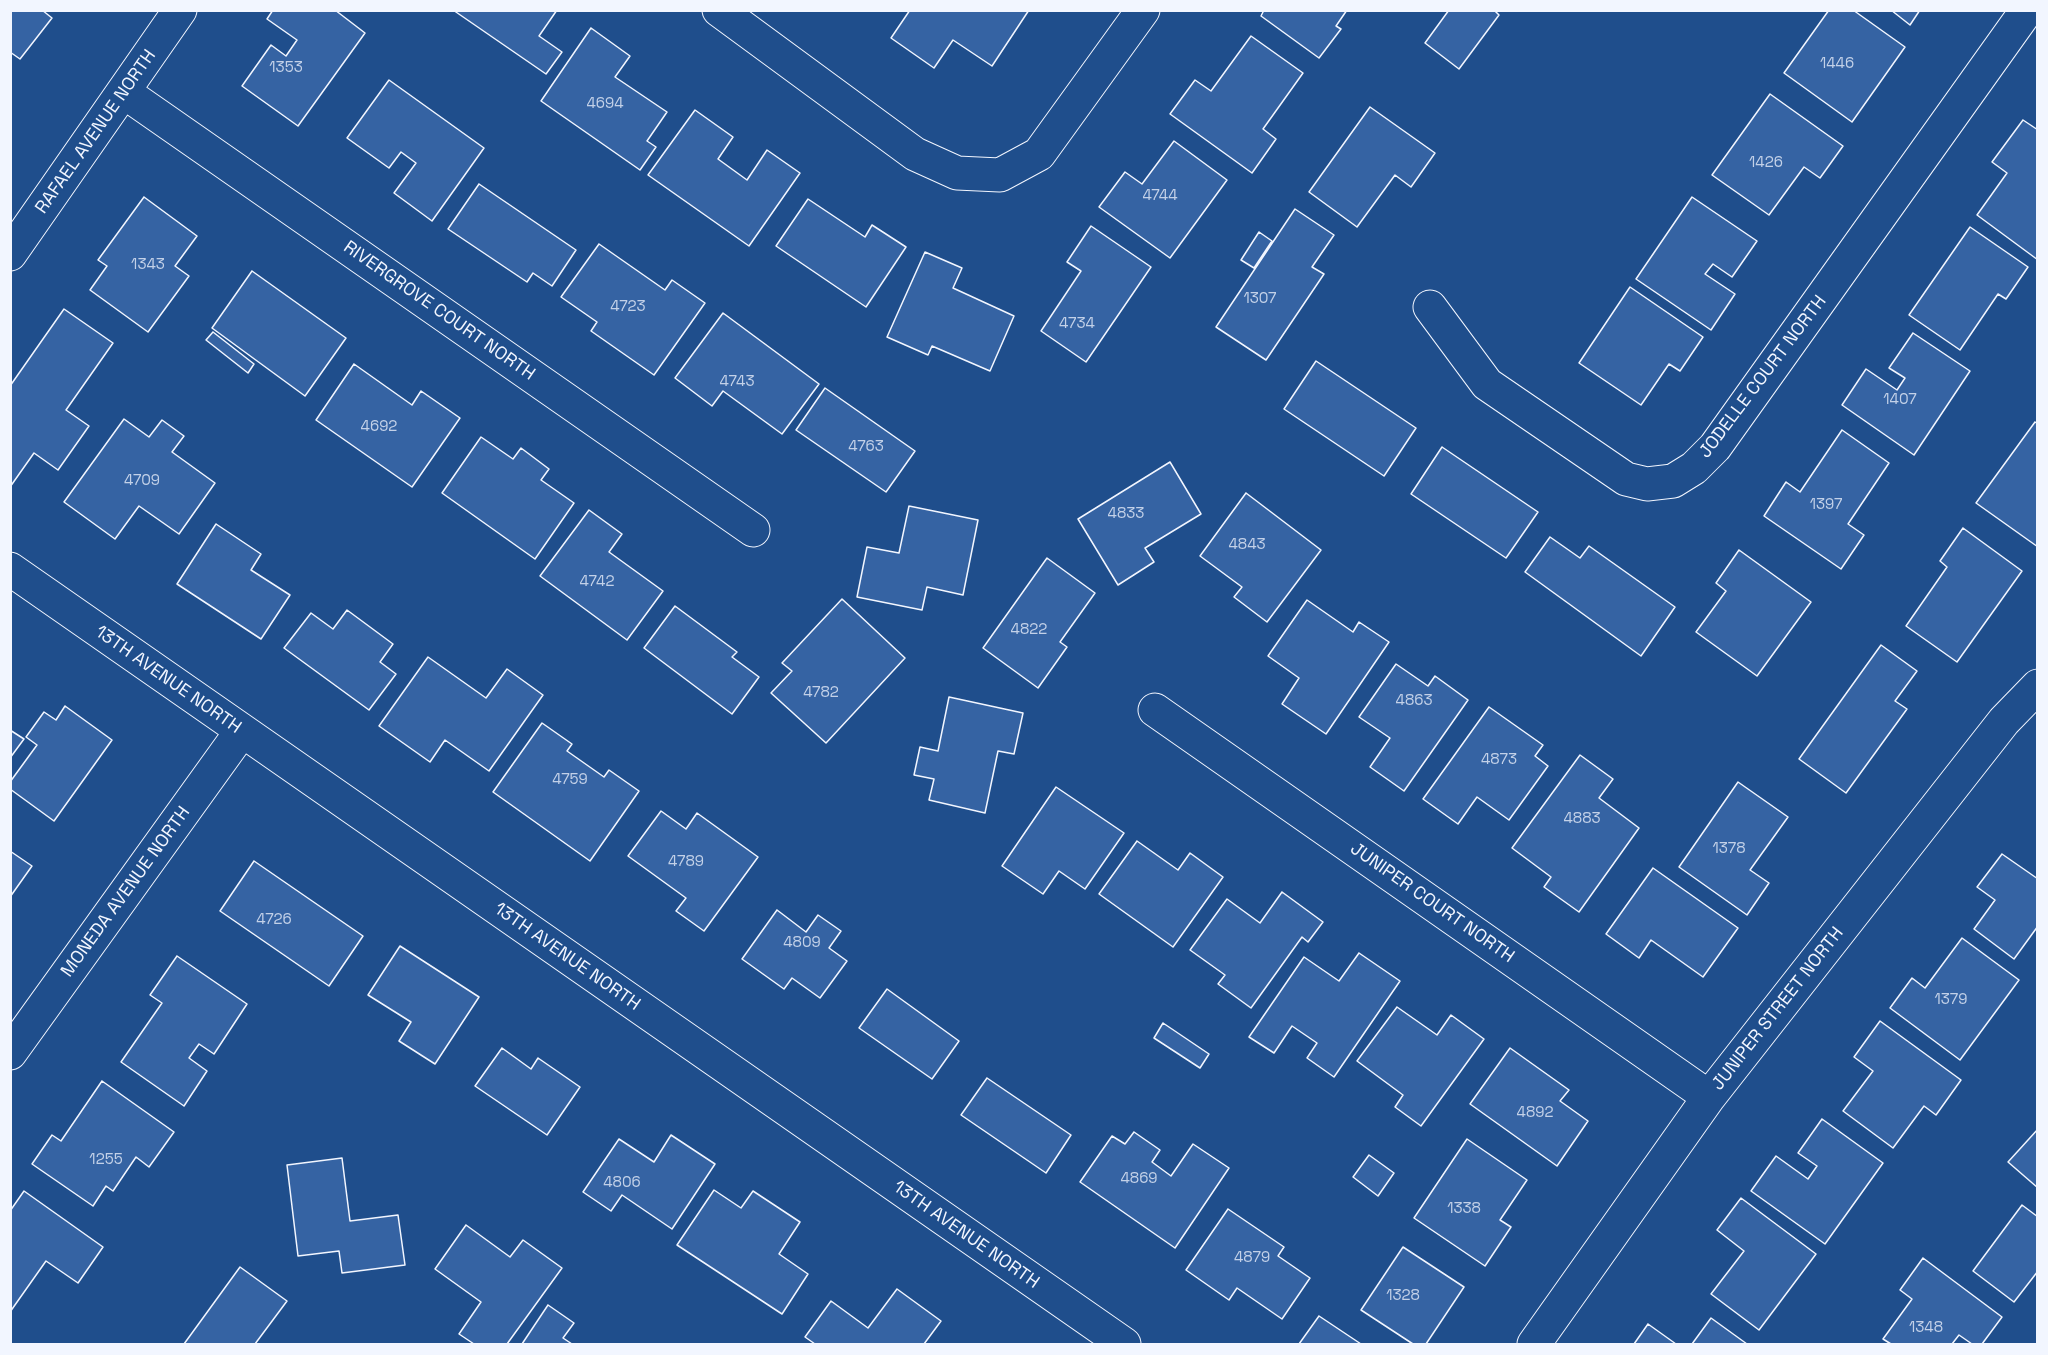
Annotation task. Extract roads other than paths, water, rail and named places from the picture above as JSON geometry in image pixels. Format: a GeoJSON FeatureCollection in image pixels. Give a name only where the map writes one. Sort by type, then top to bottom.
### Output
{"type":"FeatureCollection","features":[{"type":"Feature","properties":{"kind":"street","name":"RAFAEL AVENUE NORTH"},"geometry":{"type":"LineString","coordinates":[[10,254],[180,10]]}},
{"type":"Feature","properties":{"kind":"street"},"geometry":{"type":"LineString","coordinates":[[719,10],[915,154],[957,173],[1000,175],[1040,154],[1143,10]]}},
{"type":"Feature","properties":{"kind":"street","name":"JODELLE COURT NORTH"},"geometry":{"type":"LineString","coordinates":[[1430,308],[1487,384],[1626,479],[1647,484],[1673,481],[1694,468],[1716,447],[2026,10]]}},
{"type":"Feature","properties":{"kind":"street","name":"RIVERGROVE COURT NORTH"},"geometry":{"type":"LineString","coordinates":[[124,92],[753,530]]}},
{"type":"Feature","properties":{"kind":"street","name":"13TH AVENUE NORTH"},"geometry":{"type":"LineString","coordinates":[[10,569],[241,732],[1124,1344]]}},
{"type":"Feature","properties":{"kind":"street","name":"JUNIPER STREET NORTH"},"geometry":{"type":"LineString","coordinates":[[1534,1344],[1709,1097],[2004,721],[2037,686]]}},
{"type":"Feature","properties":{"kind":"street","name":"JUNIPER COURT NORTH"},"geometry":{"type":"LineString","coordinates":[[1155,710],[1709,1097]]}},
{"type":"Feature","properties":{"kind":"street","name":"MONEDA AVENUE NORTH"},"geometry":{"type":"LineString","coordinates":[[10,1053],[241,732]]}}]}
